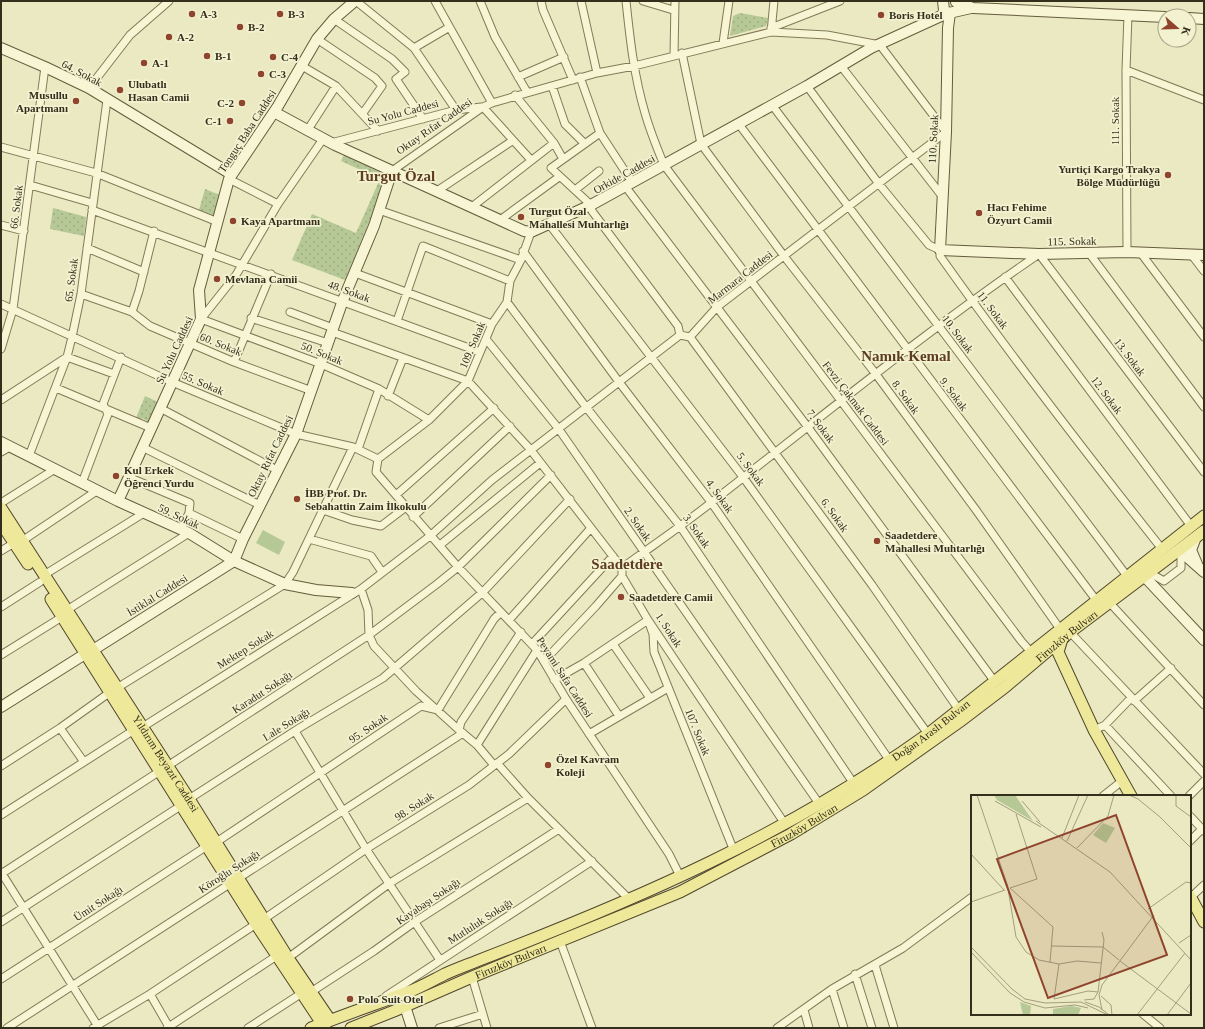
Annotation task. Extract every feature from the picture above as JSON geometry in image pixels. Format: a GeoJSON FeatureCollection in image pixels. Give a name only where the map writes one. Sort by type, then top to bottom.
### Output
{"type":"FeatureCollection","features":[{"type":"Feature","properties":{"kind":"main road","name":"Yıldırım Beyazıt Caddesi"},"geometry":{"type":"LineString","coordinates":[[1,508],[18,542],[306,993],[323,1026]]}},
{"type":"Feature","properties":{"kind":"main road","name":"Doğan Araslı Bulvarı"},"geometry":{"type":"LineString","coordinates":[[629,899],[668,882],[677,872],[734,852],[820,806],[890,761],[928,734],[1032,653],[1064,633],[1096,600],[1204,516]]}},
{"type":"Feature","properties":{"kind":"main road","name":"Yıldırım Beyazıt Caddesi"},"geometry":{"type":"LineString","coordinates":[[1,523],[18,542]]}},
{"type":"Feature","properties":{"kind":"main road","name":"Firuzköy Bulvarı"},"geometry":{"type":"LineString","coordinates":[[351,1028],[472,976],[640,909],[696,884],[791,834],[863,790],[959,722],[1032,664],[1064,633],[1109,602],[1200,534]]}},
{"type":"Feature","properties":{"kind":"main road"},"geometry":{"type":"LineString","coordinates":[[1064,633],[1058,652],[1094,730],[1130,795]]}},
{"type":"Feature","properties":{"kind":"main road"},"geometry":{"type":"LineString","coordinates":[[1032,664],[1050,659],[1055,660],[1069,675]]}},
{"type":"Feature","properties":{"kind":"main road"},"geometry":{"type":"LineString","coordinates":[[696,884],[691,883],[693,876],[734,858],[747,845]]}},
{"type":"Feature","properties":{"kind":"main road"},"geometry":{"type":"LineString","coordinates":[[640,909],[644,904],[677,887],[680,881],[677,872]]}},
{"type":"Feature","properties":{"kind":"main road","name":"Firuzköy Bulvarı"},"geometry":{"type":"LineString","coordinates":[[323,1026],[384,999],[409,992],[447,973],[556,931],[629,899]]}},
{"type":"Feature","properties":{"kind":"main road"},"geometry":{"type":"LineString","coordinates":[[1191,899],[1204,922]]}},
{"type":"Feature","properties":{"kind":"main road"},"geometry":{"type":"LineString","coordinates":[[384,999],[405,1006]]}},
{"type":"Feature","properties":{"kind":"street"},"geometry":{"type":"LineString","coordinates":[[89,88],[130,35],[169,1]]}},
{"type":"Feature","properties":{"kind":"street"},"geometry":{"type":"LineString","coordinates":[[355,1],[414,48],[456,110]]}},
{"type":"Feature","properties":{"kind":"street","name":"Tonguç Baba Caddesi"},"geometry":{"type":"LineString","coordinates":[[201,319],[199,290],[230,176],[274,112],[317,39],[334,19],[355,1]]}},
{"type":"Feature","properties":{"kind":"street"},"geometry":{"type":"LineString","coordinates":[[434,1],[492,103]]}},
{"type":"Feature","properties":{"kind":"street"},"geometry":{"type":"LineString","coordinates":[[480,1],[495,36],[527,92]]}},
{"type":"Feature","properties":{"kind":"street","name":"7. Sokak"},"geometry":{"type":"LineString","coordinates":[[541,1],[543,10],[564,57],[577,79],[600,133],[629,184],[717,307],[807,426],[994,682]]}},
{"type":"Feature","properties":{"kind":"street"},"geometry":{"type":"LineString","coordinates":[[581,1],[597,73]]}},
{"type":"Feature","properties":{"kind":"street","name":"Fevzi Çakmak Caddesi"},"geometry":{"type":"LineString","coordinates":[[626,1],[634,66],[645,114],[664,165],[750,282],[1022,642],[1032,653]]}},
{"type":"Feature","properties":{"kind":"street"},"geometry":{"type":"LineString","coordinates":[[643,1],[673,10]]}},
{"type":"Feature","properties":{"kind":"street"},"geometry":{"type":"LineString","coordinates":[[674,56],[673,10],[675,1]]}},
{"type":"Feature","properties":{"kind":"street"},"geometry":{"type":"LineString","coordinates":[[723,43],[729,1]]}},
{"type":"Feature","properties":{"kind":"street"},"geometry":{"type":"LineString","coordinates":[[774,1],[771,30],[840,1]]}},
{"type":"Feature","properties":{"kind":"street","name":"Orkide Caddesi"},"geometry":{"type":"LineString","coordinates":[[531,232],[591,206],[841,66],[933,18],[948,7],[1128,14]]}},
{"type":"Feature","properties":{"kind":"street","name":"110. Sokak"},"geometry":{"type":"LineString","coordinates":[[940,250],[946,132],[948,28],[946,22],[948,7]]}},
{"type":"Feature","properties":{"kind":"street"},"geometry":{"type":"LineString","coordinates":[[1128,14],[1157,16]]}},
{"type":"Feature","properties":{"kind":"street","name":"111. Sokak"},"geometry":{"type":"LineString","coordinates":[[1127,252],[1126,70],[1128,14]]}},
{"type":"Feature","properties":{"kind":"street"},"geometry":{"type":"LineString","coordinates":[[334,19],[392,59],[405,72],[396,79],[423,119]]}},
{"type":"Feature","properties":{"kind":"street"},"geometry":{"type":"LineString","coordinates":[[414,48],[448,28]]}},
{"type":"Feature","properties":{"kind":"street","name":"Oktay Rıfat Caddesi"},"geometry":{"type":"LineString","coordinates":[[234,561],[243,539],[296,434],[343,300],[379,210],[392,171],[483,107],[515,95],[597,73],[634,66],[771,30],[828,35],[880,45]]}},
{"type":"Feature","properties":{"kind":"street"},"geometry":{"type":"LineString","coordinates":[[317,39],[375,78],[382,86],[363,114]]}},
{"type":"Feature","properties":{"kind":"street"},"geometry":{"type":"LineString","coordinates":[[880,45],[946,132]]}},
{"type":"Feature","properties":{"kind":"street","name":"64. Sokak"},"geometry":{"type":"LineString","coordinates":[[1,48],[89,88],[106,100],[278,204]]}},
{"type":"Feature","properties":{"kind":"street"},"geometry":{"type":"LineString","coordinates":[[682,53],[701,144]]}},
{"type":"Feature","properties":{"kind":"street"},"geometry":{"type":"LineString","coordinates":[[518,77],[564,57]]}},
{"type":"Feature","properties":{"kind":"street"},"geometry":{"type":"LineString","coordinates":[[302,66],[336,86],[378,131]]}},
{"type":"Feature","properties":{"kind":"street"},"geometry":{"type":"LineString","coordinates":[[841,66],[942,196]]}},
{"type":"Feature","properties":{"kind":"street","name":"66. Sokak"},"geometry":{"type":"LineString","coordinates":[[1,349],[13,309],[30,185],[32,155],[45,67]]}},
{"type":"Feature","properties":{"kind":"street"},"geometry":{"type":"LineString","coordinates":[[1126,70],[1204,100]]}},
{"type":"Feature","properties":{"kind":"street"},"geometry":{"type":"LineString","coordinates":[[307,131],[336,86]]}},
{"type":"Feature","properties":{"kind":"street"},"geometry":{"type":"LineString","coordinates":[[552,86],[565,124],[584,143]]}},
{"type":"Feature","properties":{"kind":"street"},"geometry":{"type":"LineString","coordinates":[[807,86],[879,184],[928,245],[940,250]]}},
{"type":"Feature","properties":{"kind":"street"},"geometry":{"type":"LineString","coordinates":[[515,95],[554,143],[563,159]]}},
{"type":"Feature","properties":{"kind":"street","name":"65. Sokak"},"geometry":{"type":"LineString","coordinates":[[29,456],[68,357],[81,294],[106,100]]}},
{"type":"Feature","properties":{"kind":"street","name":"10. Sokak"},"geometry":{"type":"LineString","coordinates":[[772,105],[1127,576]]}},
{"type":"Feature","properties":{"kind":"street"},"geometry":{"type":"LineString","coordinates":[[483,107],[512,141],[532,160]]}},
{"type":"Feature","properties":{"kind":"street","name":"Su Yolu Caddesi"},"geometry":{"type":"LineString","coordinates":[[118,501],[172,382],[191,344],[201,319],[236,275],[278,204],[327,141],[378,131],[456,110],[483,107]]}},
{"type":"Feature","properties":{"kind":"street"},"geometry":{"type":"LineString","coordinates":[[274,112],[327,141],[473,206],[500,220],[531,232],[521,260],[510,281],[508,302]]}},
{"type":"Feature","properties":{"kind":"street","name":"9. Sokak"},"geometry":{"type":"LineString","coordinates":[[738,123],[1096,600]]}},
{"type":"Feature","properties":{"kind":"street","name":"Marmara Caddesi"},"geometry":{"type":"LineString","coordinates":[[690,337],[717,307],[946,132]]}},
{"type":"Feature","properties":{"kind":"street"},"geometry":{"type":"LineString","coordinates":[[600,133],[551,168],[591,206],[592,211],[678,326],[680,335]]}},
{"type":"Feature","properties":{"kind":"street"},"geometry":{"type":"LineString","coordinates":[[437,191],[512,141]]}},
{"type":"Feature","properties":{"kind":"street"},"geometry":{"type":"LineString","coordinates":[[473,206],[554,143]]}},
{"type":"Feature","properties":{"kind":"street","name":"8. Sokak"},"geometry":{"type":"LineString","coordinates":[[701,144],[784,256],[875,373],[1064,633],[1133,700],[1204,774]]}},
{"type":"Feature","properties":{"kind":"street"},"geometry":{"type":"LineString","coordinates":[[1,147],[96,173],[218,222]]}},
{"type":"Feature","properties":{"kind":"street"},"geometry":{"type":"LineString","coordinates":[[575,190],[599,171]]}},
{"type":"Feature","properties":{"kind":"street"},"geometry":{"type":"LineString","coordinates":[[500,220],[559,176]]}},
{"type":"Feature","properties":{"kind":"street","name":"48. Sokak"},"geometry":{"type":"LineString","coordinates":[[30,185],[92,206],[209,254],[242,264],[343,300],[480,352]]}},
{"type":"Feature","properties":{"kind":"street"},"geometry":{"type":"LineString","coordinates":[[379,210],[521,260]]}},
{"type":"Feature","properties":{"kind":"street","name":"5. Sokak"},"geometry":{"type":"LineString","coordinates":[[549,224],[744,477],[928,734]]}},
{"type":"Feature","properties":{"kind":"street"},"geometry":{"type":"LineString","coordinates":[[1,225],[24,231]]}},
{"type":"Feature","properties":{"kind":"street"},"geometry":{"type":"LineString","coordinates":[[132,312],[154,232]]}},
{"type":"Feature","properties":{"kind":"street"},"geometry":{"type":"LineString","coordinates":[[397,321],[422,246],[510,281]]}},
{"type":"Feature","properties":{"kind":"street"},"geometry":{"type":"LineString","coordinates":[[87,248],[144,272]]}},
{"type":"Feature","properties":{"kind":"street","name":"115. Sokak"},"geometry":{"type":"LineString","coordinates":[[940,250],[1039,254],[1140,252],[1204,255]]}},
{"type":"Feature","properties":{"kind":"street","name":"11. Sokak"},"geometry":{"type":"LineString","coordinates":[[940,250],[940,256],[972,301],[1104,476],[1162,549]]}},
{"type":"Feature","properties":{"kind":"street","name":"4. Sokak"},"geometry":{"type":"LineString","coordinates":[[523,251],[619,382],[712,502],[890,761]]}},
{"type":"Feature","properties":{"kind":"street"},"geometry":{"type":"LineString","coordinates":[[1140,252],[1204,337]]}},
{"type":"Feature","properties":{"kind":"street"},"geometry":{"type":"LineString","coordinates":[[1089,253],[1204,407]]}},
{"type":"Feature","properties":{"kind":"street"},"geometry":{"type":"LineString","coordinates":[[622,568],[712,502],[875,373],[1005,277],[1039,254]]}},
{"type":"Feature","properties":{"kind":"street","name":"13. Sokak"},"geometry":{"type":"LineString","coordinates":[[1039,254],[1204,472]]}},
{"type":"Feature","properties":{"kind":"street"},"geometry":{"type":"LineString","coordinates":[[1191,254],[1204,271]]}},
{"type":"Feature","properties":{"kind":"street"},"geometry":{"type":"LineString","coordinates":[[355,273],[492,324]]}},
{"type":"Feature","properties":{"kind":"street"},"geometry":{"type":"LineString","coordinates":[[234,362],[251,318],[271,274]]}},
{"type":"Feature","properties":{"kind":"street","name":"12. Sokak"},"geometry":{"type":"LineString","coordinates":[[1005,277],[1191,526]]}},
{"type":"Feature","properties":{"kind":"street","name":"60. Sokak"},"geometry":{"type":"LineString","coordinates":[[81,294],[132,312],[150,326],[191,344],[234,362],[312,391]]}},
{"type":"Feature","properties":{"kind":"street","name":"109. Sokak"},"geometry":{"type":"LineString","coordinates":[[378,460],[429,420],[468,381],[492,324],[508,302]]}},
{"type":"Feature","properties":{"kind":"street","name":"3. Sokak"},"geometry":{"type":"LineString","coordinates":[[508,302],[586,407],[680,526],[854,784]]}},
{"type":"Feature","properties":{"kind":"street","name":"55. Sokak"},"geometry":{"type":"LineString","coordinates":[[1,304],[72,337],[121,357],[172,382],[296,434],[356,448],[378,460]]}},
{"type":"Feature","properties":{"kind":"street"},"geometry":{"type":"LineString","coordinates":[[290,312],[403,358],[468,381],[530,449],[622,568],[622,576],[544,661]]}},
{"type":"Feature","properties":{"kind":"street"},"geometry":{"type":"LineString","coordinates":[[251,318],[328,343]]}},
{"type":"Feature","properties":{"kind":"street","name":"50. Sokak"},"geometry":{"type":"LineString","coordinates":[[201,319],[321,364],[379,389],[388,396],[429,420]]}},
{"type":"Feature","properties":{"kind":"street"},"geometry":{"type":"LineString","coordinates":[[530,449],[680,335],[690,337]]}},
{"type":"Feature","properties":{"kind":"street","name":"6. Sokak"},"geometry":{"type":"LineString","coordinates":[[690,337],[776,452],[872,585],[959,710]]}},
{"type":"Feature","properties":{"kind":"street","name":"2. Sokak"},"geometry":{"type":"LineString","coordinates":[[486,339],[558,428],[820,806]]}},
{"type":"Feature","properties":{"kind":"street"},"geometry":{"type":"LineString","coordinates":[[1,400],[68,357],[114,374]]}},
{"type":"Feature","properties":{"kind":"street"},"geometry":{"type":"LineString","coordinates":[[82,483],[108,414],[103,404],[121,357]]}},
{"type":"Feature","properties":{"kind":"street"},"geometry":{"type":"LineString","coordinates":[[388,396],[403,358]]}},
{"type":"Feature","properties":{"kind":"street"},"geometry":{"type":"LineString","coordinates":[[56,388],[151,428]]}},
{"type":"Feature","properties":{"kind":"street"},"geometry":{"type":"LineString","coordinates":[[1,766],[60,728],[113,690],[285,584],[293,572],[323,510],[356,448],[379,389]]}},
{"type":"Feature","properties":{"kind":"street"},"geometry":{"type":"LineString","coordinates":[[160,408],[277,470]]}},
{"type":"Feature","properties":{"kind":"street"},"geometry":{"type":"LineString","coordinates":[[396,495],[494,408]]}},
{"type":"Feature","properties":{"kind":"street"},"geometry":{"type":"LineString","coordinates":[[413,517],[510,426]]}},
{"type":"Feature","properties":{"kind":"street","name":"59. Sokak"},"geometry":{"type":"LineString","coordinates":[[4,447],[29,456],[118,501],[185,531],[234,561],[285,584],[316,590],[356,591]]}},
{"type":"Feature","properties":{"kind":"street"},"geometry":{"type":"LineString","coordinates":[[142,447],[260,505]]}},
{"type":"Feature","properties":{"kind":"street","name":"Mektep Sokak"},"geometry":{"type":"LineString","coordinates":[[1,815],[356,591],[430,536],[492,480],[530,449]]}},
{"type":"Feature","properties":{"kind":"street","name":"Peyami Safa Caddesi"},"geometry":{"type":"LineString","coordinates":[[378,460],[376,472],[413,517],[440,545],[458,567],[501,612],[510,619],[534,647],[566,699],[669,854],[677,872]]}},
{"type":"Feature","properties":{"kind":"street"},"geometry":{"type":"LineString","coordinates":[[440,545],[540,463]]}},
{"type":"Feature","properties":{"kind":"street"},"geometry":{"type":"LineString","coordinates":[[1,503],[55,469]]}},
{"type":"Feature","properties":{"kind":"street","name":"Karadut Sokağı"},"geometry":{"type":"LineString","coordinates":[[1,873],[369,635],[458,567],[551,475]]}},
{"type":"Feature","properties":{"kind":"street"},"geometry":{"type":"LineString","coordinates":[[1,656],[65,614],[185,531],[190,503],[128,478]]}},
{"type":"Feature","properties":{"kind":"street"},"geometry":{"type":"LineString","coordinates":[[1,551],[18,542],[98,490]]}},
{"type":"Feature","properties":{"kind":"street","name":"Lale Sokağı"},"geometry":{"type":"LineString","coordinates":[[1,922],[295,731],[383,678],[483,592],[570,500]]}},
{"type":"Feature","properties":{"kind":"street"},"geometry":{"type":"LineString","coordinates":[[323,510],[352,520],[381,526],[406,507]]}},
{"type":"Feature","properties":{"kind":"street"},"geometry":{"type":"LineString","coordinates":[[1,607],[42,578],[144,513]]}},
{"type":"Feature","properties":{"kind":"street"},"geometry":{"type":"LineString","coordinates":[[188,513],[243,539]]}},
{"type":"Feature","properties":{"kind":"street"},"geometry":{"type":"LineString","coordinates":[[510,619],[591,528]]}},
{"type":"Feature","properties":{"kind":"street"},"geometry":{"type":"LineString","coordinates":[[1200,534],[1191,550],[1201,567]]}},
{"type":"Feature","properties":{"kind":"street"},"geometry":{"type":"LineString","coordinates":[[309,540],[371,556],[382,572]]}},
{"type":"Feature","properties":{"kind":"street"},"geometry":{"type":"LineString","coordinates":[[1179,550],[1201,567]]}},
{"type":"Feature","properties":{"kind":"street"},"geometry":{"type":"LineString","coordinates":[[1146,574],[1164,581],[1181,568],[1182,558],[1179,550]]}},
{"type":"Feature","properties":{"kind":"street"},"geometry":{"type":"LineString","coordinates":[[477,746],[534,647],[613,556]]}},
{"type":"Feature","properties":{"kind":"street","name":"İstiklal Caddesi"},"geometry":{"type":"LineString","coordinates":[[1,707],[234,561]]}},
{"type":"Feature","properties":{"kind":"street"},"geometry":{"type":"LineString","coordinates":[[1146,574],[1204,640]]}},
{"type":"Feature","properties":{"kind":"street","name":"1. Sokak"},"geometry":{"type":"LineString","coordinates":[[622,576],[648,620],[785,824]]}},
{"type":"Feature","properties":{"kind":"street"},"geometry":{"type":"LineString","coordinates":[[356,591],[368,610],[369,635],[374,646],[416,691],[477,746],[629,899]]}},
{"type":"Feature","properties":{"kind":"street"},"geometry":{"type":"LineString","coordinates":[[1109,602],[1204,705]]}},
{"type":"Feature","properties":{"kind":"street"},"geometry":{"type":"LineString","coordinates":[[438,710],[494,619],[501,612]]}},
{"type":"Feature","properties":{"kind":"street"},"geometry":{"type":"LineString","coordinates":[[554,680],[584,663],[648,620]]}},
{"type":"Feature","properties":{"kind":"street","name":"107. Sokak"},"geometry":{"type":"LineString","coordinates":[[648,620],[653,634],[654,652],[734,852]]}},
{"type":"Feature","properties":{"kind":"street"},"geometry":{"type":"LineString","coordinates":[[461,732],[461,722],[521,632]]}},
{"type":"Feature","properties":{"kind":"street"},"geometry":{"type":"LineString","coordinates":[[613,644],[650,698]]}},
{"type":"Feature","properties":{"kind":"street"},"geometry":{"type":"LineString","coordinates":[[584,663],[619,716]]}},
{"type":"Feature","properties":{"kind":"street"},"geometry":{"type":"LineString","coordinates":[[1094,730],[1105,726],[1171,668]]}},
{"type":"Feature","properties":{"kind":"street"},"geometry":{"type":"LineString","coordinates":[[589,734],[668,688]]}},
{"type":"Feature","properties":{"kind":"street","name":"98. Sokak"},"geometry":{"type":"LineString","coordinates":[[96,1027],[150,994],[366,849],[468,784],[495,764],[566,699]]}},
{"type":"Feature","properties":{"kind":"street","name":"95. Sokak"},"geometry":{"type":"LineString","coordinates":[[211,844],[322,773],[421,706],[438,710]]}},
{"type":"Feature","properties":{"kind":"street"},"geometry":{"type":"LineString","coordinates":[[1105,726],[1170,795]]}},
{"type":"Feature","properties":{"kind":"street"},"geometry":{"type":"LineString","coordinates":[[60,728],[84,762]]}},
{"type":"Feature","properties":{"kind":"street"},"geometry":{"type":"LineString","coordinates":[[295,731],[322,773],[366,849],[416,921],[440,960]]}},
{"type":"Feature","properties":{"kind":"street","name":"Köroğlu Sokağı"},"geometry":{"type":"LineString","coordinates":[[7,1028],[344,810],[461,732]]}},
{"type":"Feature","properties":{"kind":"street"},"geometry":{"type":"LineString","coordinates":[[1104,795],[1122,781]]}},
{"type":"Feature","properties":{"kind":"street"},"geometry":{"type":"LineString","coordinates":[[1190,795],[1204,781]]}},
{"type":"Feature","properties":{"kind":"street"},"geometry":{"type":"LineString","coordinates":[[150,994],[168,1027],[283,957],[390,883],[528,798]]}},
{"type":"Feature","properties":{"kind":"street"},"geometry":{"type":"LineString","coordinates":[[1191,817],[1203,830],[1191,840]]}},
{"type":"Feature","properties":{"kind":"street","name":"Kayabaşı Sokağı"},"geometry":{"type":"LineString","coordinates":[[248,1028],[374,951],[416,921],[559,830]]}},
{"type":"Feature","properties":{"kind":"street","name":"Ümit Sokağı"},"geometry":{"type":"LineString","coordinates":[[1,980],[211,844]]}},
{"type":"Feature","properties":{"kind":"street","name":"Mutluluk Sokağı"},"geometry":{"type":"LineString","coordinates":[[384,999],[440,960],[592,861]]}},
{"type":"Feature","properties":{"kind":"street"},"geometry":{"type":"LineString","coordinates":[[1,873],[73,985],[96,1027]]}},
{"type":"Feature","properties":{"kind":"street"},"geometry":{"type":"LineString","coordinates":[[1191,896],[1204,885]]}},
{"type":"Feature","properties":{"kind":"street"},"geometry":{"type":"LineString","coordinates":[[777,1028],[832,989],[904,948],[971,898]]}},
{"type":"Feature","properties":{"kind":"street"},"geometry":{"type":"LineString","coordinates":[[560,942],[592,1028]]}},
{"type":"Feature","properties":{"kind":"street"},"geometry":{"type":"LineString","coordinates":[[875,965],[894,1028]]}},
{"type":"Feature","properties":{"kind":"street"},"geometry":{"type":"LineString","coordinates":[[856,974],[872,1028]]}},
{"type":"Feature","properties":{"kind":"street"},"geometry":{"type":"LineString","coordinates":[[472,976],[487,1028]]}},
{"type":"Feature","properties":{"kind":"street"},"geometry":{"type":"LineString","coordinates":[[832,989],[844,1028]]}},
{"type":"Feature","properties":{"kind":"street"},"geometry":{"type":"LineString","coordinates":[[405,1006],[412,1028]]}},
{"type":"Feature","properties":{"kind":"street"},"geometry":{"type":"LineString","coordinates":[[804,1010],[809,1028]]}},
{"type":"Feature","properties":{"kind":"street"},"geometry":{"type":"LineString","coordinates":[[439,1028],[482,1014]]}},
{"type":"Feature","properties":{"kind":"street"},"geometry":{"type":"LineString","coordinates":[[1144,1015],[1160,1028]]}},
{"type":"Feature","properties":{"kind":"green space"},"geometry":{"type":"Polygon","coordinates":[[[740,13],[768,18],[766,26],[730,36],[733,16],[740,13]]]}},
{"type":"Feature","properties":{"kind":"green space"},"geometry":{"type":"Polygon","coordinates":[[[344,155],[388,176],[345,280],[292,260],[312,214],[356,233],[380,179],[341,161],[344,155]]]}},
{"type":"Feature","properties":{"kind":"green space"},"geometry":{"type":"Polygon","coordinates":[[[205,189],[220,195],[215,216],[199,210],[205,189]]]}},
{"type":"Feature","properties":{"kind":"green space"},"geometry":{"type":"Polygon","coordinates":[[[53,208],[86,217],[84,236],[50,229],[53,208]]]}},
{"type":"Feature","properties":{"kind":"green space"},"geometry":{"type":"Polygon","coordinates":[[[145,396],[158,402],[150,423],[142,418],[141,420],[136,418],[145,396]]]}},
{"type":"Feature","properties":{"kind":"green space"},"geometry":{"type":"Polygon","coordinates":[[[263,530],[285,542],[279,555],[256,543],[263,530]]]}},
{"type":"Feature","properties":{"kind":"place","name":"A-3"},"geometry":{"type":"Point","coordinates":[192,14]}},
{"type":"Feature","properties":{"kind":"place","name":"B-3"},"geometry":{"type":"Point","coordinates":[280,14]}},
{"type":"Feature","properties":{"kind":"place","name":"Boris Hotel"},"geometry":{"type":"Point","coordinates":[881,15]}},
{"type":"Feature","properties":{"kind":"place","name":"B-2"},"geometry":{"type":"Point","coordinates":[240,27]}},
{"type":"Feature","properties":{"kind":"place","name":"A-2"},"geometry":{"type":"Point","coordinates":[169,37]}},
{"type":"Feature","properties":{"kind":"place","name":"B-1"},"geometry":{"type":"Point","coordinates":[207,56]}},
{"type":"Feature","properties":{"kind":"place","name":"C-4"},"geometry":{"type":"Point","coordinates":[273,57]}},
{"type":"Feature","properties":{"kind":"place","name":"A-1"},"geometry":{"type":"Point","coordinates":[144,63]}},
{"type":"Feature","properties":{"kind":"place","name":"C-3"},"geometry":{"type":"Point","coordinates":[261,74]}},
{"type":"Feature","properties":{"kind":"place","name":"Ulubatlı Hasan Camii"},"geometry":{"type":"Point","coordinates":[120,90]}},
{"type":"Feature","properties":{"kind":"place","name":"Musullu Apartmanı"},"geometry":{"type":"Point","coordinates":[76,101]}},
{"type":"Feature","properties":{"kind":"place","name":"C-2"},"geometry":{"type":"Point","coordinates":[242,103]}},
{"type":"Feature","properties":{"kind":"place","name":"C-1"},"geometry":{"type":"Point","coordinates":[230,121]}},
{"type":"Feature","properties":{"kind":"place","name":"Yurtiçi Kargo Trakya Bölge Müdürlüğü"},"geometry":{"type":"Point","coordinates":[1168,175]}},
{"type":"Feature","properties":{"kind":"place","name":"Hacı Fehime Özyurt Camii"},"geometry":{"type":"Point","coordinates":[979,213]}},
{"type":"Feature","properties":{"kind":"place","name":"Turgut Özal Mahallesi Muhtarlığı"},"geometry":{"type":"Point","coordinates":[521,217]}},
{"type":"Feature","properties":{"kind":"place","name":"Kaya Apartmanı"},"geometry":{"type":"Point","coordinates":[233,221]}},
{"type":"Feature","properties":{"kind":"place","name":"Mevlana Camii"},"geometry":{"type":"Point","coordinates":[217,279]}},
{"type":"Feature","properties":{"kind":"place","name":"Kul Erkek Öğrenci Yurdu"},"geometry":{"type":"Point","coordinates":[116,476]}},
{"type":"Feature","properties":{"kind":"place","name":"İBB Prof. Dr. Sebahattin Zaim İlkokulu"},"geometry":{"type":"Point","coordinates":[297,499]}},
{"type":"Feature","properties":{"kind":"place","name":"Saadetdere Mahallesi Muhtarlığı"},"geometry":{"type":"Point","coordinates":[877,541]}},
{"type":"Feature","properties":{"kind":"place","name":"Saadetdere Camii"},"geometry":{"type":"Point","coordinates":[621,597]}},
{"type":"Feature","properties":{"kind":"place","name":"Özel Kavram Koleji"},"geometry":{"type":"Point","coordinates":[548,765]}},
{"type":"Feature","properties":{"kind":"place","name":"Polo Suit Otel"},"geometry":{"type":"Point","coordinates":[350,999]}},
{"type":"Feature","properties":{"kind":"district","name":"Turgut Özal"},"geometry":{"type":"Point","coordinates":[396,176]}},
{"type":"Feature","properties":{"kind":"district","name":"Namık Kemal"},"geometry":{"type":"Point","coordinates":[906,356]}},
{"type":"Feature","properties":{"kind":"district","name":"Saadetdere"},"geometry":{"type":"Point","coordinates":[627,564]}}]}
